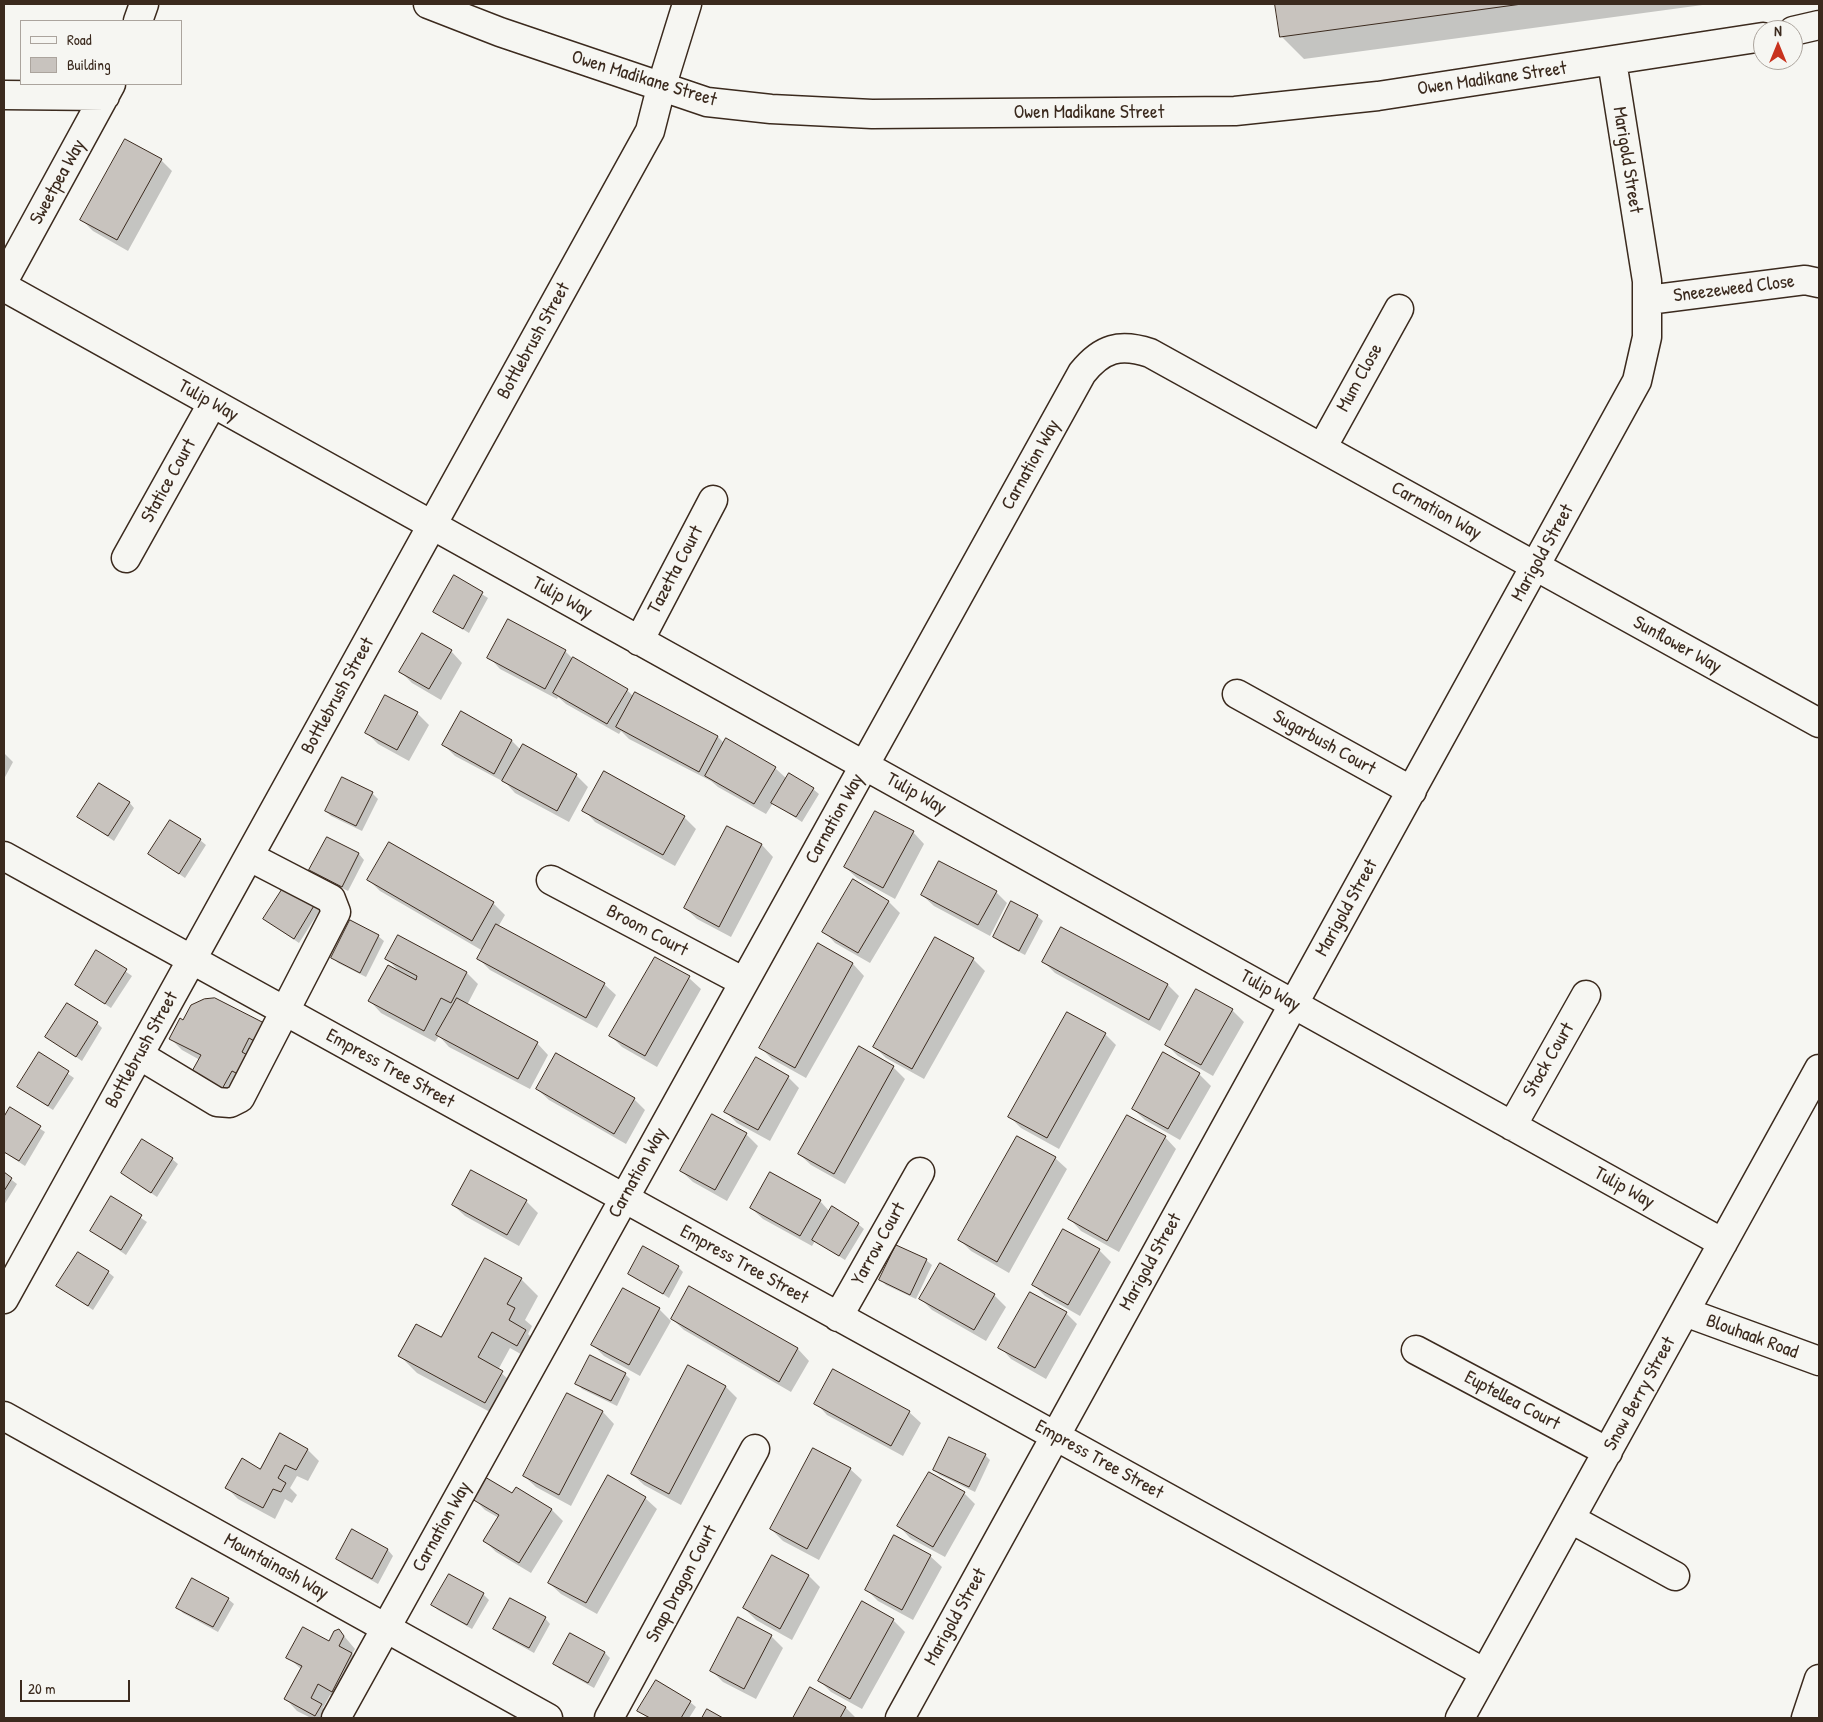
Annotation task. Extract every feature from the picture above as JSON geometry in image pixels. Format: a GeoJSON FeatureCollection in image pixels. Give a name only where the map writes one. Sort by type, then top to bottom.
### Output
{"type":"FeatureCollection","features":[{"type":"Feature","properties":{"kind":"street"},"geometry":{"type":"LineString","coordinates":[[138,20],[144,4]]}},
{"type":"Feature","properties":{"kind":"street","name":"Owen Madikane Street"},"geometry":{"type":"LineString","coordinates":[[428,4],[500,32],[707,102],[771,109],[863,113],[1235,111],[1378,96],[1753,39]]}},
{"type":"Feature","properties":{"kind":"street","name":"Bottlebrush Street"},"geometry":{"type":"LineString","coordinates":[[5,1295],[250,857],[650,131],[687,4]]}},
{"type":"Feature","properties":{"kind":"street"},"geometry":{"type":"LineString","coordinates":[[1803,29],[1819,25]]}},
{"type":"Feature","properties":{"kind":"street","name":"Marigold Street"},"geometry":{"type":"LineString","coordinates":[[900,1718],[1638,381],[1647,337],[1648,300],[1612,61]]}},
{"type":"Feature","properties":{"kind":"street"},"geometry":{"type":"LineString","coordinates":[[4,95],[108,90]]}},
{"type":"Feature","properties":{"kind":"street","name":"Sweetpea Way"},"geometry":{"type":"LineString","coordinates":[[4,280],[108,90]]}},
{"type":"Feature","properties":{"kind":"street","name":"Sneezeweed Close"},"geometry":{"type":"LineString","coordinates":[[1648,300],[1806,280],[1819,283]]}},
{"type":"Feature","properties":{"kind":"street","name":"Tulip Way"},"geometry":{"type":"LineString","coordinates":[[4,287],[1723,1243]]}},
{"type":"Feature","properties":{"kind":"street","name":"Mum Close"},"geometry":{"type":"LineString","coordinates":[[1322,448],[1398,309]]}},
{"type":"Feature","properties":{"kind":"street","name":"Carnation Way"},"geometry":{"type":"LineString","coordinates":[[336,1718],[1082,373],[1092,360],[1105,352],[1120,348],[1135,348],[1150,353],[1536,566]]}},
{"type":"Feature","properties":{"kind":"street","name":"Statice Court"},"geometry":{"type":"LineString","coordinates":[[126,558],[212,404]]}},
{"type":"Feature","properties":{"kind":"street","name":"Tazetta Court"},"geometry":{"type":"LineString","coordinates":[[639,641],[713,500]]}},
{"type":"Feature","properties":{"kind":"street","name":"Sunflower Way"},"geometry":{"type":"LineString","coordinates":[[1536,566],[1819,723]]}},
{"type":"Feature","properties":{"kind":"street","name":"Sugarbush Court"},"geometry":{"type":"LineString","coordinates":[[1237,694],[1412,791]]}},
{"type":"Feature","properties":{"kind":"street","name":"Empress Tree Street"},"geometry":{"type":"LineString","coordinates":[[4,856],[1485,1673]]}},
{"type":"Feature","properties":{"kind":"street"},"geometry":{"type":"LineString","coordinates":[[139,1056],[217,1102],[230,1103],[240,1098],[336,912],[331,899],[250,857]]}},
{"type":"Feature","properties":{"kind":"street","name":"Broom Court"},"geometry":{"type":"LineString","coordinates":[[551,880],[744,982]]}},
{"type":"Feature","properties":{"kind":"street","name":"Stock Court"},"geometry":{"type":"LineString","coordinates":[[1512,1126],[1586,995]]}},
{"type":"Feature","properties":{"kind":"street","name":"Snow Berry Street"},"geometry":{"type":"LineString","coordinates":[[1460,1718],[1819,1069]]}},
{"type":"Feature","properties":{"kind":"street","name":"Yarrow Court"},"geometry":{"type":"LineString","coordinates":[[838,1317],[920,1172]]}},
{"type":"Feature","properties":{"kind":"street","name":"Blouhaak Road"},"geometry":{"type":"LineString","coordinates":[[1685,1312],[1819,1361]]}},
{"type":"Feature","properties":{"kind":"street","name":"Euptellea Court"},"geometry":{"type":"LineString","coordinates":[[1416,1350],[1608,1452]]}},
{"type":"Feature","properties":{"kind":"street","name":"Mountainash Way"},"geometry":{"type":"LineString","coordinates":[[4,1416],[548,1718]]}},
{"type":"Feature","properties":{"kind":"street","name":"Snap Dragon Court"},"geometry":{"type":"LineString","coordinates":[[610,1718],[755,1449]]}},
{"type":"Feature","properties":{"kind":"street"},"geometry":{"type":"LineString","coordinates":[[1571,1519],[1675,1576]]}},
{"type":"Feature","properties":{"kind":"street"},"geometry":{"type":"LineString","coordinates":[[1806,1718],[1819,1679]]}},
{"type":"Feature","properties":{"kind":"building"},"geometry":{"type":"Polygon","coordinates":[[[1275,4],[1522,4],[1280,37],[1275,4]]]}},
{"type":"Feature","properties":{"kind":"building"},"geometry":{"type":"Polygon","coordinates":[[[125,139],[162,159],[117,240],[80,220],[125,139]]]}},
{"type":"Feature","properties":{"kind":"building"},"geometry":{"type":"Polygon","coordinates":[[[454,575],[483,592],[463,629],[433,612],[454,575]]]}},
{"type":"Feature","properties":{"kind":"building"},"geometry":{"type":"Polygon","coordinates":[[[508,619],[566,650],[545,689],[487,658],[508,619]]]}},
{"type":"Feature","properties":{"kind":"building"},"geometry":{"type":"Polygon","coordinates":[[[422,633],[452,650],[429,689],[399,672],[422,633]]]}},
{"type":"Feature","properties":{"kind":"building"},"geometry":{"type":"Polygon","coordinates":[[[573,657],[628,689],[607,724],[553,693],[573,657]]]}},
{"type":"Feature","properties":{"kind":"building"},"geometry":{"type":"Polygon","coordinates":[[[635,692],[718,736],[699,772],[616,727],[635,692]]]}},
{"type":"Feature","properties":{"kind":"building"},"geometry":{"type":"Polygon","coordinates":[[[385,695],[418,712],[397,750],[365,733],[385,695]]]}},
{"type":"Feature","properties":{"kind":"building"},"geometry":{"type":"Polygon","coordinates":[[[461,711],[512,740],[494,774],[442,745],[461,711]]]}},
{"type":"Feature","properties":{"kind":"building"},"geometry":{"type":"Polygon","coordinates":[[[726,738],[776,767],[754,804],[705,776],[726,738]]]}},
{"type":"Feature","properties":{"kind":"building"},"geometry":{"type":"Polygon","coordinates":[[[523,744],[577,774],[557,811],[502,781],[523,744]]]}},
{"type":"Feature","properties":{"kind":"building"},"geometry":{"type":"Polygon","coordinates":[[[604,771],[685,816],[663,855],[582,811],[604,771]]]}},
{"type":"Feature","properties":{"kind":"building"},"geometry":{"type":"Polygon","coordinates":[[[789,773],[814,788],[796,817],[771,803],[789,773]]]}},
{"type":"Feature","properties":{"kind":"building"},"geometry":{"type":"Polygon","coordinates":[[[342,777],[373,792],[356,826],[325,811],[342,777]]]}},
{"type":"Feature","properties":{"kind":"building"},"geometry":{"type":"Polygon","coordinates":[[[99,783],[130,802],[108,836],[77,817],[99,783]]]}},
{"type":"Feature","properties":{"kind":"building"},"geometry":{"type":"Polygon","coordinates":[[[875,811],[914,831],[883,888],[844,867],[875,811]]]}},
{"type":"Feature","properties":{"kind":"building"},"geometry":{"type":"Polygon","coordinates":[[[170,820],[201,839],[179,874],[148,854],[170,820]]]}},
{"type":"Feature","properties":{"kind":"building"},"geometry":{"type":"Polygon","coordinates":[[[727,826],[762,844],[719,927],[684,908],[727,826]]]}},
{"type":"Feature","properties":{"kind":"building"},"geometry":{"type":"Polygon","coordinates":[[[327,837],[359,853],[342,887],[309,870],[327,837]]]}},
{"type":"Feature","properties":{"kind":"building"},"geometry":{"type":"Polygon","coordinates":[[[389,842],[494,902],[472,941],[367,880],[389,842]]]}},
{"type":"Feature","properties":{"kind":"building"},"geometry":{"type":"Polygon","coordinates":[[[939,861],[997,891],[978,925],[921,895],[939,861]]]}},
{"type":"Feature","properties":{"kind":"building"},"geometry":{"type":"Polygon","coordinates":[[[853,879],[889,901],[858,953],[822,932],[853,879]]]}},
{"type":"Feature","properties":{"kind":"building"},"geometry":{"type":"Polygon","coordinates":[[[285,885],[315,904],[294,939],[263,919],[285,885]]]}},
{"type":"Feature","properties":{"kind":"building"},"geometry":{"type":"Polygon","coordinates":[[[1011,901],[1038,915],[1019,951],[993,937],[1011,901]]]}},
{"type":"Feature","properties":{"kind":"building"},"geometry":{"type":"Polygon","coordinates":[[[350,920],[379,935],[360,973],[331,958],[350,920]]]}},
{"type":"Feature","properties":{"kind":"building"},"geometry":{"type":"Polygon","coordinates":[[[496,924],[605,983],[586,1018],[477,959],[496,924]]]}},
{"type":"Feature","properties":{"kind":"building"},"geometry":{"type":"Polygon","coordinates":[[[1061,927],[1168,984],[1149,1020],[1042,962],[1061,927]]]}},
{"type":"Feature","properties":{"kind":"building"},"geometry":{"type":"Polygon","coordinates":[[[398,935],[467,972],[451,1003],[441,998],[424,1031],[368,1001],[388,965],[416,980],[417,976],[385,959],[398,935]]]}},
{"type":"Feature","properties":{"kind":"building"},"geometry":{"type":"Polygon","coordinates":[[[935,937],[974,958],[912,1069],[873,1047],[935,937]]]}},
{"type":"Feature","properties":{"kind":"building"},"geometry":{"type":"Polygon","coordinates":[[[818,943],[853,963],[795,1068],[759,1048],[818,943]]]}},
{"type":"Feature","properties":{"kind":"building"},"geometry":{"type":"Polygon","coordinates":[[[96,950],[127,969],[105,1004],[75,985],[96,950]]]}},
{"type":"Feature","properties":{"kind":"building"},"geometry":{"type":"Polygon","coordinates":[[[655,957],[690,976],[645,1056],[609,1036],[655,957]]]}},
{"type":"Feature","properties":{"kind":"building"},"geometry":{"type":"Polygon","coordinates":[[[1196,989],[1233,1009],[1201,1065],[1165,1045],[1196,989]]]}},
{"type":"Feature","properties":{"kind":"building"},"geometry":{"type":"Polygon","coordinates":[[[215,998],[266,1024],[256,1042],[249,1038],[242,1052],[249,1056],[240,1075],[232,1071],[222,1089],[191,1073],[201,1055],[169,1039],[180,1018],[183,1020],[191,1005],[204,999],[215,998]]]}},
{"type":"Feature","properties":{"kind":"building"},"geometry":{"type":"Polygon","coordinates":[[[457,998],[538,1042],[518,1079],[436,1035],[457,998]]]}},
{"type":"Feature","properties":{"kind":"building"},"geometry":{"type":"Polygon","coordinates":[[[67,1003],[98,1022],[76,1057],[45,1037],[67,1003]]]}},
{"type":"Feature","properties":{"kind":"building"},"geometry":{"type":"Polygon","coordinates":[[[1067,1012],[1106,1033],[1047,1138],[1008,1117],[1067,1012]]]}},
{"type":"Feature","properties":{"kind":"building"},"geometry":{"type":"Polygon","coordinates":[[[859,1046],[894,1066],[834,1174],[798,1154],[859,1046]]]}},
{"type":"Feature","properties":{"kind":"building"},"geometry":{"type":"Polygon","coordinates":[[[39,1052],[69,1071],[48,1106],[17,1087],[39,1052]]]}},
{"type":"Feature","properties":{"kind":"building"},"geometry":{"type":"Polygon","coordinates":[[[1163,1052],[1200,1073],[1168,1129],[1132,1109],[1163,1052]]]}},
{"type":"Feature","properties":{"kind":"building"},"geometry":{"type":"Polygon","coordinates":[[[556,1053],[635,1098],[614,1134],[536,1089],[556,1053]]]}},
{"type":"Feature","properties":{"kind":"building"},"geometry":{"type":"Polygon","coordinates":[[[756,1057],[789,1076],[758,1130],[724,1112],[756,1057]]]}},
{"type":"Feature","properties":{"kind":"building"},"geometry":{"type":"Polygon","coordinates":[[[10,1107],[41,1126],[19,1161],[4,1152],[4,1117],[10,1107]]]}},
{"type":"Feature","properties":{"kind":"building"},"geometry":{"type":"Polygon","coordinates":[[[712,1114],[747,1133],[715,1190],[680,1171],[712,1114]]]}},
{"type":"Feature","properties":{"kind":"building"},"geometry":{"type":"Polygon","coordinates":[[[1127,1115],[1166,1136],[1107,1241],[1068,1219],[1127,1115]]]}},
{"type":"Feature","properties":{"kind":"building"},"geometry":{"type":"Polygon","coordinates":[[[1017,1136],[1056,1157],[997,1262],[958,1240],[1017,1136]]]}},
{"type":"Feature","properties":{"kind":"building"},"geometry":{"type":"Polygon","coordinates":[[[142,1139],[173,1158],[151,1193],[121,1173],[142,1139]]]}},
{"type":"Feature","properties":{"kind":"building"},"geometry":{"type":"Polygon","coordinates":[[[471,1170],[527,1200],[507,1235],[452,1205],[471,1170]]]}},
{"type":"Feature","properties":{"kind":"building"},"geometry":{"type":"Polygon","coordinates":[[[4,1172],[12,1178],[4,1191],[4,1172]]]}},
{"type":"Feature","properties":{"kind":"building"},"geometry":{"type":"Polygon","coordinates":[[[770,1172],[821,1200],[800,1236],[750,1208],[770,1172]]]}},
{"type":"Feature","properties":{"kind":"building"},"geometry":{"type":"Polygon","coordinates":[[[111,1196],[142,1215],[121,1250],[90,1231],[111,1196]]]}},
{"type":"Feature","properties":{"kind":"building"},"geometry":{"type":"Polygon","coordinates":[[[832,1206],[859,1223],[839,1256],[812,1240],[832,1206]]]}},
{"type":"Feature","properties":{"kind":"building"},"geometry":{"type":"Polygon","coordinates":[[[1063,1229],[1100,1249],[1068,1305],[1032,1285],[1063,1229]]]}},
{"type":"Feature","properties":{"kind":"building"},"geometry":{"type":"Polygon","coordinates":[[[896,1245],[927,1259],[910,1295],[879,1280],[896,1245]]]}},
{"type":"Feature","properties":{"kind":"building"},"geometry":{"type":"Polygon","coordinates":[[[643,1246],[679,1266],[663,1294],[628,1274],[643,1246]]]}},
{"type":"Feature","properties":{"kind":"building"},"geometry":{"type":"Polygon","coordinates":[[[78,1252],[109,1271],[88,1306],[56,1286],[78,1252]]]}},
{"type":"Feature","properties":{"kind":"building"},"geometry":{"type":"Polygon","coordinates":[[[485,1258],[522,1278],[507,1304],[515,1308],[509,1320],[526,1330],[517,1346],[492,1332],[478,1357],[503,1371],[485,1403],[398,1356],[416,1324],[441,1337],[485,1258]]]}},
{"type":"Feature","properties":{"kind":"building"},"geometry":{"type":"Polygon","coordinates":[[[940,1263],[995,1294],[974,1330],[919,1299],[940,1263]]]}},
{"type":"Feature","properties":{"kind":"building"},"geometry":{"type":"Polygon","coordinates":[[[689,1286],[798,1348],[779,1382],[671,1319],[689,1286]]]}},
{"type":"Feature","properties":{"kind":"building"},"geometry":{"type":"Polygon","coordinates":[[[623,1288],[660,1308],[629,1365],[591,1345],[623,1288]]]}},
{"type":"Feature","properties":{"kind":"building"},"geometry":{"type":"Polygon","coordinates":[[[1030,1292],[1067,1312],[1035,1368],[998,1348],[1030,1292]]]}},
{"type":"Feature","properties":{"kind":"building"},"geometry":{"type":"Polygon","coordinates":[[[590,1355],[626,1373],[611,1401],[575,1384],[590,1355]]]}},
{"type":"Feature","properties":{"kind":"building"},"geometry":{"type":"Polygon","coordinates":[[[688,1365],[726,1386],[669,1494],[631,1474],[688,1365]]]}},
{"type":"Feature","properties":{"kind":"building"},"geometry":{"type":"Polygon","coordinates":[[[833,1369],[910,1411],[891,1446],[814,1404],[833,1369]]]}},
{"type":"Feature","properties":{"kind":"building"},"geometry":{"type":"Polygon","coordinates":[[[567,1393],[603,1411],[559,1495],[523,1476],[567,1393]]]}},
{"type":"Feature","properties":{"kind":"building"},"geometry":{"type":"Polygon","coordinates":[[[280,1433],[308,1449],[296,1470],[285,1465],[278,1478],[286,1483],[281,1492],[273,1489],[263,1508],[225,1488],[242,1458],[260,1469],[280,1433]]]}},
{"type":"Feature","properties":{"kind":"building"},"geometry":{"type":"Polygon","coordinates":[[[949,1437],[986,1454],[969,1487],[933,1470],[949,1437]]]}},
{"type":"Feature","properties":{"kind":"building"},"geometry":{"type":"Polygon","coordinates":[[[813,1448],[851,1468],[807,1549],[770,1529],[813,1448]]]}},
{"type":"Feature","properties":{"kind":"building"},"geometry":{"type":"Polygon","coordinates":[[[929,1472],[965,1492],[933,1547],[897,1526],[929,1472]]]}},
{"type":"Feature","properties":{"kind":"building"},"geometry":{"type":"Polygon","coordinates":[[[608,1475],[646,1497],[586,1603],[548,1583],[608,1475]]]}},
{"type":"Feature","properties":{"kind":"building"},"geometry":{"type":"Polygon","coordinates":[[[485,1477],[512,1493],[516,1487],[552,1509],[519,1563],[483,1541],[499,1515],[472,1499],[485,1477]]]}},
{"type":"Feature","properties":{"kind":"building"},"geometry":{"type":"Polygon","coordinates":[[[352,1529],[388,1549],[372,1579],[336,1559],[352,1529]]]}},
{"type":"Feature","properties":{"kind":"building"},"geometry":{"type":"Polygon","coordinates":[[[894,1535],[931,1555],[902,1610],[865,1590],[894,1535]]]}},
{"type":"Feature","properties":{"kind":"building"},"geometry":{"type":"Polygon","coordinates":[[[772,1555],[809,1575],[780,1629],[743,1608],[772,1555]]]}},
{"type":"Feature","properties":{"kind":"building"},"geometry":{"type":"Polygon","coordinates":[[[449,1574],[484,1593],[467,1625],[431,1605],[449,1574]]]}},
{"type":"Feature","properties":{"kind":"building"},"geometry":{"type":"Polygon","coordinates":[[[192,1578],[229,1598],[213,1627],[176,1608],[192,1578]]]}},
{"type":"Feature","properties":{"kind":"building"},"geometry":{"type":"Polygon","coordinates":[[[510,1598],[546,1617],[529,1648],[493,1629],[510,1598]]]}},
{"type":"Feature","properties":{"kind":"building"},"geometry":{"type":"Polygon","coordinates":[[[862,1601],[894,1619],[850,1699],[818,1681],[862,1601]]]}},
{"type":"Feature","properties":{"kind":"building"},"geometry":{"type":"Polygon","coordinates":[[[738,1617],[772,1635],[744,1689],[710,1671],[738,1617]]]}},
{"type":"Feature","properties":{"kind":"building"},"geometry":{"type":"Polygon","coordinates":[[[303,1627],[329,1641],[334,1631],[339,1629],[344,1636],[339,1646],[352,1653],[332,1692],[318,1684],[311,1698],[322,1704],[315,1716],[284,1699],[302,1666],[286,1658],[303,1627]]]}},
{"type":"Feature","properties":{"kind":"building"},"geometry":{"type":"Polygon","coordinates":[[[570,1633],[605,1652],[588,1683],[553,1664],[570,1633]]]}},
{"type":"Feature","properties":{"kind":"building"},"geometry":{"type":"Polygon","coordinates":[[[656,1680],[691,1701],[681,1718],[650,1718],[637,1711],[656,1680]]]}},
{"type":"Feature","properties":{"kind":"building"},"geometry":{"type":"Polygon","coordinates":[[[810,1687],[846,1707],[840,1718],[793,1718],[810,1687]]]}},
{"type":"Feature","properties":{"kind":"building"},"geometry":{"type":"Polygon","coordinates":[[[707,1709],[723,1718],[702,1718],[707,1709]]]}}]}
